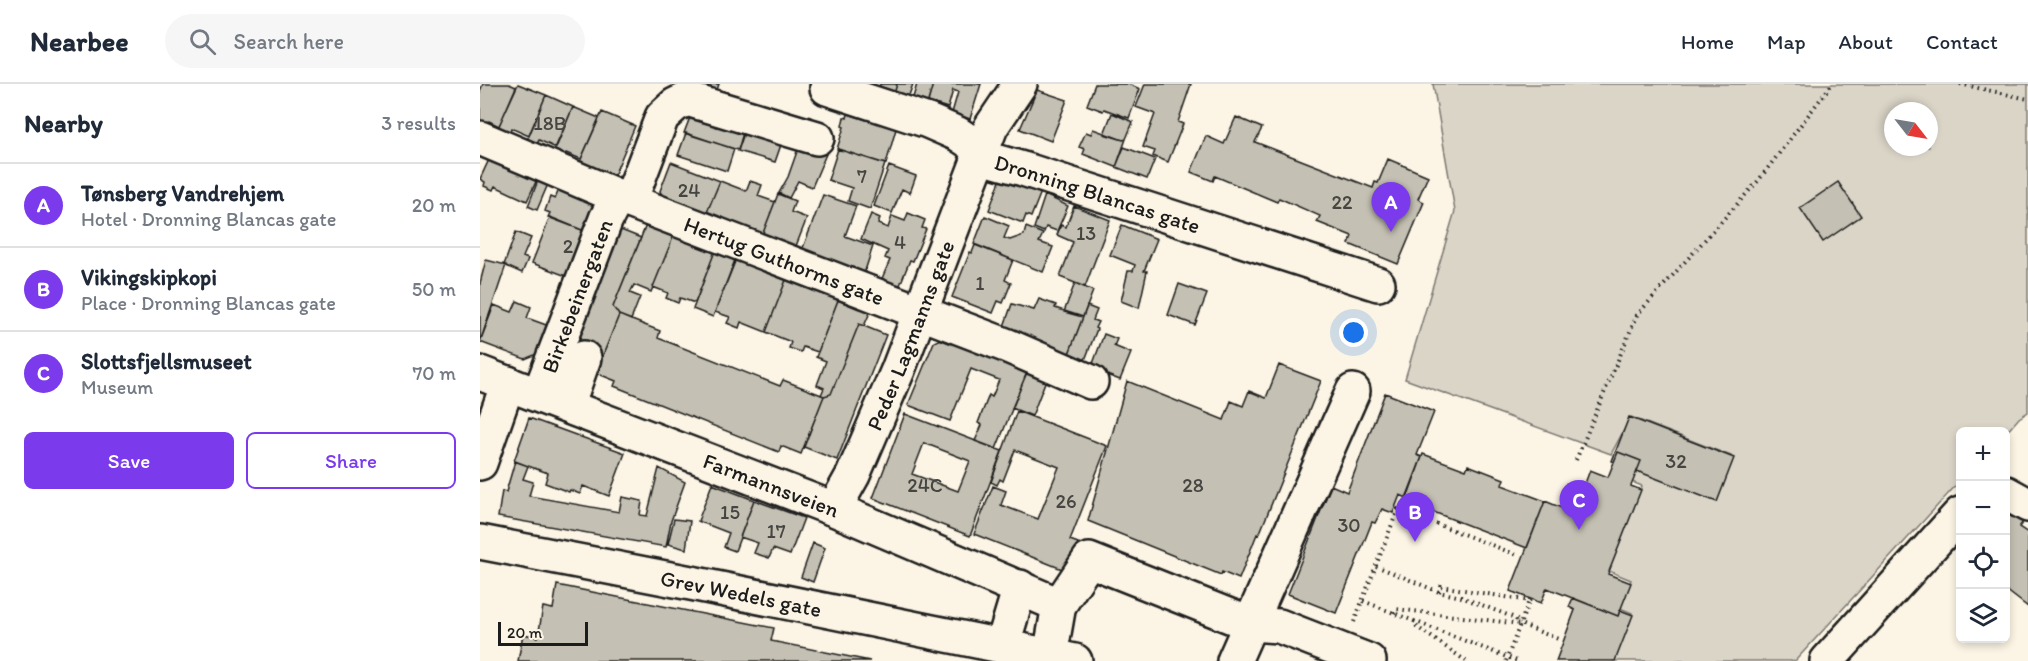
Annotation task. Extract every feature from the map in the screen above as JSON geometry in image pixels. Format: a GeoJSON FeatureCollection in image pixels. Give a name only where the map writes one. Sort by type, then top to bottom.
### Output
{"type":"FeatureCollection","features":[{"type":"Feature","properties":{"kind":"street","name":"Peder Lagmanns gate"},"geometry":{"type":"LineString","coordinates":[[834,509],[853,475],[898,370],[991,127],[1020,84]]}},
{"type":"Feature","properties":{"kind":"street","name":"Dronning Blancas gate"},"geometry":{"type":"LineString","coordinates":[[827,88],[958,134],[970,142],[981,157],[1378,284]]}},
{"type":"Feature","properties":{"kind":"street","name":"Birkebeinergaten"},"geometry":{"type":"LineString","coordinates":[[553,400],[606,219],[624,199],[662,117],[675,105],[687,99],[817,138]]}},
{"type":"Feature","properties":{"kind":"street","name":"Hertug Guthorms gate"},"geometry":{"type":"LineString","coordinates":[[480,138],[624,199],[1008,346],[1091,382]]}},
{"type":"Feature","properties":{"kind":"street"},"geometry":{"type":"LineString","coordinates":[[553,400],[584,358]]}},
{"type":"Feature","properties":{"kind":"street"},"geometry":{"type":"LineString","coordinates":[[480,463],[494,378]]}},
{"type":"Feature","properties":{"kind":"street","name":"Farmannsveien"},"geometry":{"type":"LineString","coordinates":[[494,378],[834,509],[1059,605]]}},
{"type":"Feature","properties":{"kind":"street"},"geometry":{"type":"LineString","coordinates":[[1234,661],[1353,391]]}},
{"type":"Feature","properties":{"kind":"street"},"geometry":{"type":"LineString","coordinates":[[2010,495],[2028,505]]}},
{"type":"Feature","properties":{"kind":"street"},"geometry":{"type":"LineString","coordinates":[[1827,661],[1956,518]]}},
{"type":"Feature","properties":{"kind":"street","name":"Grev Wedels gate"},"geometry":{"type":"LineString","coordinates":[[480,542],[708,586],[1002,647]]}},
{"type":"Feature","properties":{"kind":"street"},"geometry":{"type":"LineString","coordinates":[[1020,587],[1002,647],[1062,659],[1059,605],[1089,561],[1250,624],[1279,626],[1356,656]]}},
{"type":"Feature","properties":{"kind":"path"},"geometry":{"type":"LineString","coordinates":[[1576,460],[1637,315],[1758,181],[1832,84]]}},
{"type":"Feature","properties":{"kind":"path"},"geometry":{"type":"LineString","coordinates":[[1960,84],[2028,99]]}},
{"type":"Feature","properties":{"kind":"path"},"geometry":{"type":"LineString","coordinates":[[1356,656],[1363,601],[1398,509],[1520,556]]}},
{"type":"Feature","properties":{"kind":"path"},"geometry":{"type":"LineString","coordinates":[[1376,566],[1439,592],[1461,597],[1515,618],[1520,624]]}},
{"type":"Feature","properties":{"kind":"path"},"geometry":{"type":"LineString","coordinates":[[1439,592],[1441,586],[1530,600],[1507,659]]}},
{"type":"Feature","properties":{"kind":"path"},"geometry":{"type":"LineString","coordinates":[[1363,601],[1517,661]]}},
{"type":"Feature","properties":{"kind":"path"},"geometry":{"type":"LineString","coordinates":[[1394,613],[1396,609],[1520,624],[1558,639]]}},
{"type":"Feature","properties":{"kind":"path"},"geometry":{"type":"LineString","coordinates":[[1414,621],[1417,627],[1466,661]]}},
{"type":"Feature","properties":{"kind":"shaded area"},"geometry":{"type":"Polygon","coordinates":[[[1433,84],[2028,84],[2028,412],[2010,428],[1956,427],[1956,485],[1795,661],[1613,661],[1632,613],[1620,608],[1631,580],[1609,571],[1642,486],[1632,482],[1637,468],[1716,499],[1731,456],[1631,417],[1611,454],[1405,379],[1455,211],[1433,84]]]}},
{"type":"Feature","properties":{"kind":"building"},"geometry":{"type":"Polygon","coordinates":[[[483,84],[509,84],[516,87],[499,126],[489,121],[487,126],[480,123],[480,91],[483,84]]]}},
{"type":"Feature","properties":{"kind":"building"},"geometry":{"type":"Polygon","coordinates":[[[518,84],[546,95],[529,136],[511,128],[509,135],[497,130],[518,84]]]}},
{"type":"Feature","properties":{"kind":"building"},"geometry":{"type":"Polygon","coordinates":[[[688,84],[719,84],[716,93],[688,84]]]}},
{"type":"Feature","properties":{"kind":"building"},"geometry":{"type":"Polygon","coordinates":[[[880,84],[897,84],[894,94],[879,89],[880,84]]]}},
{"type":"Feature","properties":{"kind":"building"},"geometry":{"type":"Polygon","coordinates":[[[897,84],[913,84],[908,98],[894,94],[897,84]]]}},
{"type":"Feature","properties":{"kind":"building"},"geometry":{"type":"Polygon","coordinates":[[[917,84],[933,84],[927,105],[912,101],[917,84]]]}},
{"type":"Feature","properties":{"kind":"building"},"geometry":{"type":"Polygon","coordinates":[[[933,84],[981,84],[970,119],[952,113],[958,92],[953,90],[948,108],[928,102],[933,84]]]}},
{"type":"Feature","properties":{"kind":"building"},"geometry":{"type":"Polygon","coordinates":[[[1095,84],[1128,84],[1140,89],[1129,118],[1087,105],[1095,84]]]}},
{"type":"Feature","properties":{"kind":"building"},"geometry":{"type":"Polygon","coordinates":[[[1145,84],[1191,84],[1178,122],[1183,124],[1168,162],[1153,156],[1155,151],[1143,147],[1155,114],[1136,107],[1145,84]]]}},
{"type":"Feature","properties":{"kind":"building"},"geometry":{"type":"Polygon","coordinates":[[[1037,90],[1067,100],[1051,141],[1020,129],[1037,90]]]}},
{"type":"Feature","properties":{"kind":"building"},"geometry":{"type":"Polygon","coordinates":[[[546,95],[573,107],[556,148],[539,140],[536,146],[526,142],[546,95]]]}},
{"type":"Feature","properties":{"kind":"building"},"geometry":{"type":"Polygon","coordinates":[[[573,107],[599,118],[581,159],[566,153],[564,158],[553,153],[573,107]]]}},
{"type":"Feature","properties":{"kind":"building"},"geometry":{"type":"Polygon","coordinates":[[[602,112],[635,126],[613,178],[579,164],[602,112]]]}},
{"type":"Feature","properties":{"kind":"building"},"geometry":{"type":"Polygon","coordinates":[[[692,112],[743,133],[738,150],[684,133],[692,112]]]}},
{"type":"Feature","properties":{"kind":"building"},"geometry":{"type":"Polygon","coordinates":[[[1112,113],[1133,122],[1126,139],[1104,134],[1112,113]]]}},
{"type":"Feature","properties":{"kind":"building"},"geometry":{"type":"Polygon","coordinates":[[[848,114],[870,121],[871,119],[896,129],[886,164],[837,149],[844,127],[842,126],[844,117],[847,118],[848,114]]]}},
{"type":"Feature","properties":{"kind":"building"},"geometry":{"type":"Polygon","coordinates":[[[1236,117],[1262,128],[1255,142],[1373,188],[1375,182],[1378,183],[1388,159],[1428,176],[1418,199],[1424,202],[1398,264],[1349,244],[1352,236],[1317,222],[1320,216],[1279,198],[1277,202],[1215,176],[1213,181],[1191,172],[1206,136],[1224,144],[1236,117]]]}},
{"type":"Feature","properties":{"kind":"building"},"geometry":{"type":"Polygon","coordinates":[[[747,124],[783,139],[775,162],[738,151],[747,124]]]}},
{"type":"Feature","properties":{"kind":"building"},"geometry":{"type":"Polygon","coordinates":[[[1093,129],[1123,140],[1126,139],[1116,167],[1083,154],[1085,149],[1079,147],[1086,132],[1091,134],[1093,129]]]}},
{"type":"Feature","properties":{"kind":"building"},"geometry":{"type":"Polygon","coordinates":[[[686,133],[734,149],[727,171],[678,155],[686,133]]]}},
{"type":"Feature","properties":{"kind":"building"},"geometry":{"type":"Polygon","coordinates":[[[800,143],[826,154],[812,187],[798,181],[789,198],[779,193],[788,177],[800,143]]]}},
{"type":"Feature","properties":{"kind":"building"},"geometry":{"type":"Polygon","coordinates":[[[1124,147],[1155,159],[1147,179],[1116,167],[1124,147]]]}},
{"type":"Feature","properties":{"kind":"building"},"geometry":{"type":"Polygon","coordinates":[[[838,149],[885,164],[870,209],[848,201],[852,188],[828,180],[838,149]]]}},
{"type":"Feature","properties":{"kind":"building"},"geometry":{"type":"Polygon","coordinates":[[[493,151],[540,173],[527,201],[495,186],[493,190],[484,186],[485,182],[480,179],[493,151]]]}},
{"type":"Feature","properties":{"kind":"building"},"geometry":{"type":"Polygon","coordinates":[[[671,162],[720,181],[705,217],[664,200],[660,191],[671,162]]]}},
{"type":"Feature","properties":{"kind":"building"},"geometry":{"type":"Polygon","coordinates":[[[889,166],[916,176],[910,193],[902,189],[892,213],[874,206],[889,166]]]}},
{"type":"Feature","properties":{"kind":"building"},"geometry":{"type":"Polygon","coordinates":[[[541,173],[551,177],[537,210],[528,206],[541,173]]]}},
{"type":"Feature","properties":{"kind":"building"},"geometry":{"type":"Polygon","coordinates":[[[1006,179],[1041,192],[1031,217],[1026,215],[1023,223],[989,210],[1000,181],[1006,179]]]}},
{"type":"Feature","properties":{"kind":"building"},"geometry":{"type":"Polygon","coordinates":[[[720,181],[746,191],[750,181],[762,185],[758,196],[775,202],[761,238],[705,217],[720,181]]]}},
{"type":"Feature","properties":{"kind":"building"},"geometry":{"type":"Polygon","coordinates":[[[562,182],[598,204],[587,232],[548,217],[550,213],[545,211],[550,197],[555,199],[562,182]]]}},
{"type":"Feature","properties":{"kind":"building"},"geometry":{"type":"Polygon","coordinates":[[[1838,182],[1861,216],[1823,242],[1800,208],[1838,182]]]}},
{"type":"Feature","properties":{"kind":"building"},"geometry":{"type":"Polygon","coordinates":[[[778,194],[795,201],[791,212],[807,218],[794,251],[761,238],[778,194]]]}},
{"type":"Feature","properties":{"kind":"building"},"geometry":{"type":"Polygon","coordinates":[[[823,195],[856,206],[845,236],[873,246],[864,274],[801,253],[823,195]]]}},
{"type":"Feature","properties":{"kind":"building"},"geometry":{"type":"Polygon","coordinates":[[[1045,195],[1068,206],[1057,231],[1046,227],[1044,232],[1034,228],[1045,195]]]}},
{"type":"Feature","properties":{"kind":"building"},"geometry":{"type":"Polygon","coordinates":[[[1074,206],[1110,220],[1085,287],[1060,277],[1073,242],[1057,235],[1061,225],[1066,227],[1074,206]]]}},
{"type":"Feature","properties":{"kind":"building"},"geometry":{"type":"Polygon","coordinates":[[[908,213],[925,220],[922,228],[926,229],[900,285],[892,288],[880,283],[890,260],[885,258],[888,251],[861,239],[871,214],[880,218],[878,224],[888,228],[892,216],[905,221],[908,213]]]}},
{"type":"Feature","properties":{"kind":"building"},"geometry":{"type":"Polygon","coordinates":[[[985,216],[1009,226],[1004,238],[1010,240],[1024,235],[1026,227],[1043,234],[1039,242],[1053,247],[1043,272],[974,244],[985,216]]]}},
{"type":"Feature","properties":{"kind":"building"},"geometry":{"type":"Polygon","coordinates":[[[550,217],[587,232],[569,277],[532,263],[550,217]]]}},
{"type":"Feature","properties":{"kind":"building"},"geometry":{"type":"Polygon","coordinates":[[[646,225],[674,235],[651,292],[634,285],[630,293],[640,297],[631,320],[619,315],[613,307],[646,225]]]}},
{"type":"Feature","properties":{"kind":"building"},"geometry":{"type":"Polygon","coordinates":[[[1122,225],[1157,239],[1144,271],[1147,271],[1139,308],[1121,301],[1128,271],[1133,271],[1135,265],[1110,255],[1122,225]]]}},
{"type":"Feature","properties":{"kind":"building"},"geometry":{"type":"Polygon","coordinates":[[[616,228],[641,238],[613,307],[619,315],[599,365],[567,352],[616,228]]]}},
{"type":"Feature","properties":{"kind":"building"},"geometry":{"type":"Polygon","coordinates":[[[676,230],[717,246],[695,303],[680,298],[678,303],[666,298],[668,293],[653,287],[676,230]]]}},
{"type":"Feature","properties":{"kind":"building"},"geometry":{"type":"Polygon","coordinates":[[[516,232],[531,238],[523,257],[528,259],[522,273],[504,265],[516,232]]]}},
{"type":"Feature","properties":{"kind":"building"},"geometry":{"type":"Polygon","coordinates":[[[975,245],[1013,260],[1005,280],[1011,283],[1003,303],[998,301],[993,313],[952,297],[975,245]]]}},
{"type":"Feature","properties":{"kind":"building"},"geometry":{"type":"Polygon","coordinates":[[[715,251],[735,260],[713,317],[693,309],[715,251]]]}},
{"type":"Feature","properties":{"kind":"building"},"geometry":{"type":"Polygon","coordinates":[[[738,254],[779,271],[777,276],[786,280],[766,332],[741,322],[739,328],[727,323],[730,317],[715,312],[738,254]]]}},
{"type":"Feature","properties":{"kind":"building"},"geometry":{"type":"Polygon","coordinates":[[[486,260],[506,265],[480,342],[480,283],[486,260]]]}},
{"type":"Feature","properties":{"kind":"building"},"geometry":{"type":"Polygon","coordinates":[[[799,278],[840,295],[818,352],[803,347],[801,352],[789,348],[791,342],[766,332],[786,280],[797,284],[799,278]]]}},
{"type":"Feature","properties":{"kind":"building"},"geometry":{"type":"Polygon","coordinates":[[[1075,283],[1093,291],[1083,317],[1064,312],[1075,283]]]}},
{"type":"Feature","properties":{"kind":"building"},"geometry":{"type":"Polygon","coordinates":[[[1179,284],[1207,294],[1195,325],[1168,315],[1179,284]]]}},
{"type":"Feature","properties":{"kind":"building"},"geometry":{"type":"Polygon","coordinates":[[[1039,299],[1056,305],[1055,308],[1083,317],[1067,359],[1002,332],[1012,304],[1034,310],[1039,299]]]}},
{"type":"Feature","properties":{"kind":"building"},"geometry":{"type":"Polygon","coordinates":[[[838,300],[859,309],[861,303],[872,308],[864,326],[859,324],[831,394],[824,396],[821,395],[824,388],[817,385],[826,361],[816,357],[838,300]]]}},
{"type":"Feature","properties":{"kind":"building"},"geometry":{"type":"Polygon","coordinates":[[[517,301],[531,307],[527,318],[549,326],[537,354],[525,359],[480,342],[494,305],[512,312],[517,301]]]}},
{"type":"Feature","properties":{"kind":"building"},"geometry":{"type":"Polygon","coordinates":[[[1087,306],[1097,310],[1093,320],[1098,322],[1083,365],[1067,359],[1087,306]]]}},
{"type":"Feature","properties":{"kind":"building"},"geometry":{"type":"Polygon","coordinates":[[[619,315],[660,331],[658,338],[780,386],[783,380],[824,396],[801,454],[781,446],[779,452],[614,386],[616,381],[596,373],[619,315]]]}},
{"type":"Feature","properties":{"kind":"building"},"geometry":{"type":"Polygon","coordinates":[[[859,324],[886,335],[837,460],[804,447],[824,396],[831,394],[859,324]]]}},
{"type":"Feature","properties":{"kind":"building"},"geometry":{"type":"Polygon","coordinates":[[[1104,334],[1117,339],[1114,346],[1131,353],[1120,380],[1091,369],[1104,334]]]}},
{"type":"Feature","properties":{"kind":"building"},"geometry":{"type":"Polygon","coordinates":[[[949,335],[1029,367],[996,449],[975,441],[982,425],[978,423],[989,395],[992,397],[999,380],[971,369],[950,421],[908,405],[934,342],[949,335]]]}},
{"type":"Feature","properties":{"kind":"building"},"geometry":{"type":"Polygon","coordinates":[[[1279,365],[1321,381],[1239,579],[1222,572],[1221,575],[1088,521],[1127,381],[1224,420],[1231,401],[1243,406],[1249,391],[1266,398],[1279,365]]]}},
{"type":"Feature","properties":{"kind":"building"},"geometry":{"type":"Polygon","coordinates":[[[1028,370],[1047,377],[1032,416],[1012,408],[1028,370]]]}},
{"type":"Feature","properties":{"kind":"building"},"geometry":{"type":"Polygon","coordinates":[[[1385,393],[1434,412],[1417,455],[1422,457],[1407,498],[1400,495],[1393,513],[1382,509],[1375,523],[1372,522],[1336,613],[1288,594],[1331,485],[1347,492],[1385,393]]]}},
{"type":"Feature","properties":{"kind":"building"},"geometry":{"type":"Polygon","coordinates":[[[1017,411],[1107,446],[1070,540],[1078,543],[1067,571],[974,534],[993,486],[1006,491],[1001,505],[1038,519],[1059,467],[1015,450],[1003,481],[1000,479],[997,485],[991,482],[1017,411]]]}},
{"type":"Feature","properties":{"kind":"building"},"geometry":{"type":"Polygon","coordinates":[[[905,414],[1002,451],[970,536],[873,498],[905,414]],[[924,443],[912,474],[958,491],[970,461],[924,443]]]}},
{"type":"Feature","properties":{"kind":"building"},"geometry":{"type":"Polygon","coordinates":[[[1629,417],[1734,458],[1717,502],[1637,471],[1641,461],[1618,452],[1614,462],[1612,461],[1629,417]]]}},
{"type":"Feature","properties":{"kind":"building"},"geometry":{"type":"Polygon","coordinates":[[[529,418],[625,453],[609,496],[583,486],[580,494],[570,490],[569,492],[545,483],[548,473],[514,461],[529,418]]]}},
{"type":"Feature","properties":{"kind":"building"},"geometry":{"type":"Polygon","coordinates":[[[1618,452],[1641,461],[1631,486],[1641,490],[1608,574],[1631,583],[1618,616],[1547,588],[1541,603],[1510,591],[1545,501],[1574,513],[1590,470],[1608,477],[1618,452]]]}},
{"type":"Feature","properties":{"kind":"building"},"geometry":{"type":"Polygon","coordinates":[[[1423,454],[1466,470],[1468,465],[1504,479],[1502,485],[1545,501],[1527,548],[1405,501],[1423,454]]]}},
{"type":"Feature","properties":{"kind":"building"},"geometry":{"type":"Polygon","coordinates":[[[515,461],[528,466],[523,479],[533,482],[529,496],[619,512],[622,497],[642,501],[640,515],[647,516],[659,468],[685,482],[671,521],[666,547],[498,517],[502,491],[506,492],[515,461]]]}},
{"type":"Feature","properties":{"kind":"building"},"geometry":{"type":"Polygon","coordinates":[[[712,484],[754,500],[735,551],[724,547],[729,533],[698,521],[712,484]]]}},
{"type":"Feature","properties":{"kind":"building"},"geometry":{"type":"Polygon","coordinates":[[[754,500],[804,518],[790,555],[773,549],[769,558],[754,553],[758,543],[740,537],[754,500]]]}},
{"type":"Feature","properties":{"kind":"building"},"geometry":{"type":"Polygon","coordinates":[[[2010,512],[2023,522],[2019,527],[2028,533],[2028,607],[2010,593],[2010,512]]]}},
{"type":"Feature","properties":{"kind":"building"},"geometry":{"type":"Polygon","coordinates":[[[674,519],[690,521],[686,549],[668,544],[674,519]]]}},
{"type":"Feature","properties":{"kind":"building"},"geometry":{"type":"Polygon","coordinates":[[[813,543],[825,548],[813,582],[801,577],[813,543]]]}},
{"type":"Feature","properties":{"kind":"building"},"geometry":{"type":"Polygon","coordinates":[[[557,585],[774,628],[771,641],[870,661],[518,661],[523,634],[538,637],[543,607],[553,609],[557,585]]]}},
{"type":"Feature","properties":{"kind":"building"},"geometry":{"type":"Polygon","coordinates":[[[1573,598],[1618,616],[1620,610],[1633,615],[1615,661],[1556,661],[1575,610],[1569,607],[1573,598]]]}},
{"type":"Feature","properties":{"kind":"place","name":"Tønsberg Vandrehjem"},"geometry":{"type":"Point","coordinates":[1391,232]}},
{"type":"Feature","properties":{"kind":"place","name":"Slottsfjellsmuseet"},"geometry":{"type":"Point","coordinates":[1579,530]}},
{"type":"Feature","properties":{"kind":"place","name":"Vikingskipkopi"},"geometry":{"type":"Point","coordinates":[1415,542]}}]}
